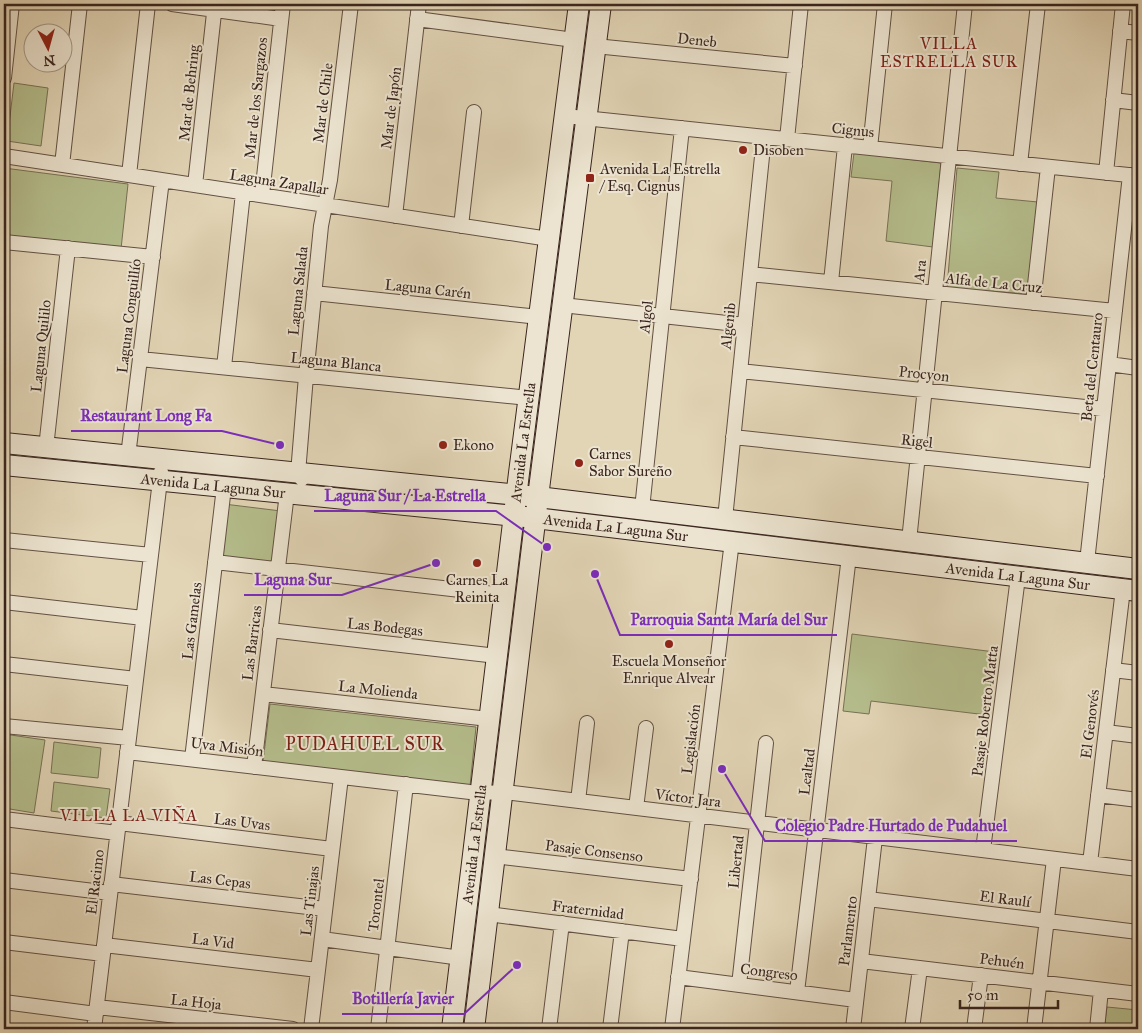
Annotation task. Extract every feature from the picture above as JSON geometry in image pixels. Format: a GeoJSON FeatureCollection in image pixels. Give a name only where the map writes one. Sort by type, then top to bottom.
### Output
{"type":"FeatureCollection","features":[{"type":"Feature","properties":{"kind":"street"},"geometry":{"type":"LineString","coordinates":[[4,78],[7,23],[12,4]]}},
{"type":"Feature","properties":{"kind":"street"},"geometry":{"type":"LineString","coordinates":[[62,165],[80,4]]}},
{"type":"Feature","properties":{"kind":"street"},"geometry":{"type":"LineString","coordinates":[[129,175],[148,4]]}},
{"type":"Feature","properties":{"kind":"street"},"geometry":{"type":"LineString","coordinates":[[172,4],[214,7],[281,19]]}},
{"type":"Feature","properties":{"kind":"street","name":"Mar de los Sargazos"},"geometry":{"type":"LineString","coordinates":[[262,196],[283,4]]}},
{"type":"Feature","properties":{"kind":"street","name":"Mar de Chile"},"geometry":{"type":"LineString","coordinates":[[326,205],[351,4]]}},
{"type":"Feature","properties":{"kind":"street","name":"Avenida La Estrella"},"geometry":{"type":"LineString","coordinates":[[452,1029],[516,495],[579,4]]}},
{"type":"Feature","properties":{"kind":"street","name":"Avenida La Estrella"},"geometry":{"type":"LineString","coordinates":[[474,1029],[535,518],[601,4]]}},
{"type":"Feature","properties":{"kind":"street"},"geometry":{"type":"LineString","coordinates":[[787,139],[801,4]]}},
{"type":"Feature","properties":{"kind":"street"},"geometry":{"type":"LineString","coordinates":[[870,148],[886,4]]}},
{"type":"Feature","properties":{"kind":"street","name":"Ara"},"geometry":{"type":"LineString","coordinates":[[908,541],[965,4]]}},
{"type":"Feature","properties":{"kind":"street"},"geometry":{"type":"LineString","coordinates":[[1020,164],[1038,4]]}},
{"type":"Feature","properties":{"kind":"street"},"geometry":{"type":"LineString","coordinates":[[1106,173],[1123,4]]}},
{"type":"Feature","properties":{"kind":"street","name":"Mar de Behring"},"geometry":{"type":"LineString","coordinates":[[195,185],[214,7]]}},
{"type":"Feature","properties":{"kind":"street"},"geometry":{"type":"LineString","coordinates":[[416,8],[574,40]]}},
{"type":"Feature","properties":{"kind":"street","name":"Mar de Japón"},"geometry":{"type":"LineString","coordinates":[[395,216],[416,8]]}},
{"type":"Feature","properties":{"kind":"street"},"geometry":{"type":"LineString","coordinates":[[1120,31],[1138,33]]}},
{"type":"Feature","properties":{"kind":"street","name":"Deneb"},"geometry":{"type":"LineString","coordinates":[[595,46],[795,66]]}},
{"type":"Feature","properties":{"kind":"street"},"geometry":{"type":"LineString","coordinates":[[1113,100],[1138,103]]}},
{"type":"Feature","properties":{"kind":"street"},"geometry":{"type":"LineString","coordinates":[[462,226],[474,112]]}},
{"type":"Feature","properties":{"kind":"street","name":"Cignus"},"geometry":{"type":"LineString","coordinates":[[565,116],[1134,176]]}},
{"type":"Feature","properties":{"kind":"street","name":"Algol"},"geometry":{"type":"LineString","coordinates":[[642,509],[682,128]]}},
{"type":"Feature","properties":{"kind":"street","name":"Algenib"},"geometry":{"type":"LineString","coordinates":[[725,519],[764,137]]}},
{"type":"Feature","properties":{"kind":"street"},"geometry":{"type":"LineString","coordinates":[[831,282],[845,146]]}},
{"type":"Feature","properties":{"kind":"street","name":"Laguna Zapallar"},"geometry":{"type":"LineString","coordinates":[[4,156],[549,240]]}},
{"type":"Feature","properties":{"kind":"street"},"geometry":{"type":"LineString","coordinates":[[1033,303],[1048,167]]}},
{"type":"Feature","properties":{"kind":"street","name":"Beta del Centauro"},"geometry":{"type":"LineString","coordinates":[[1087,562],[1115,312],[1134,176]]}},
{"type":"Feature","properties":{"kind":"street","name":"Laguna Conguillío"},"geometry":{"type":"LineString","coordinates":[[128,456],[162,180]]}},
{"type":"Feature","properties":{"kind":"street"},"geometry":{"type":"LineString","coordinates":[[224,368],[243,193]]}},
{"type":"Feature","properties":{"kind":"street","name":"Laguna Salada"},"geometry":{"type":"LineString","coordinates":[[298,473],[321,226],[326,205]]}},
{"type":"Feature","properties":{"kind":"street"},"geometry":{"type":"LineString","coordinates":[[4,242],[153,257]]}},
{"type":"Feature","properties":{"kind":"street","name":"Laguna Quililo"},"geometry":{"type":"LineString","coordinates":[[46,448],[68,248]]}},
{"type":"Feature","properties":{"kind":"street","name":"Alfa de La Cruz"},"geometry":{"type":"LineString","coordinates":[[750,274],[1115,312]]}},
{"type":"Feature","properties":{"kind":"street","name":"Laguna Carén"},"geometry":{"type":"LineString","coordinates":[[314,294],[539,317]]}},
{"type":"Feature","properties":{"kind":"street"},"geometry":{"type":"LineString","coordinates":[[562,305],[745,325]]}},
{"type":"Feature","properties":{"kind":"street","name":"Laguna Blanca"},"geometry":{"type":"LineString","coordinates":[[140,359],[529,398]]}},
{"type":"Feature","properties":{"kind":"street"},"geometry":{"type":"LineString","coordinates":[[1109,364],[1138,368]]}},
{"type":"Feature","properties":{"kind":"street","name":"Procyon"},"geometry":{"type":"LineString","coordinates":[[740,371],[1104,409]]}},
{"type":"Feature","properties":{"kind":"street","name":"Rigel"},"geometry":{"type":"LineString","coordinates":[[733,437],[1097,476]]}},
{"type":"Feature","properties":{"kind":"street","name":"Avenida La Laguna Sur"},"geometry":{"type":"LineString","coordinates":[[4,444],[538,497],[1138,569]]}},
{"type":"Feature","properties":{"kind":"street","name":"El Racimo"},"geometry":{"type":"LineString","coordinates":[[94,1029],[162,459]]}},
{"type":"Feature","properties":{"kind":"street","name":"Avenida La Laguna Sur"},"geometry":{"type":"LineString","coordinates":[[4,465],[535,518],[1131,590]]}},
{"type":"Feature","properties":{"kind":"street"},"geometry":{"type":"LineString","coordinates":[[298,473],[313,496]]}},
{"type":"Feature","properties":{"kind":"street","name":"Las Gamelas"},"geometry":{"type":"LineString","coordinates":[[192,759],[224,487]]}},
{"type":"Feature","properties":{"kind":"street","name":"Las Barricas"},"geometry":{"type":"LineString","coordinates":[[254,767],[287,493]]}},
{"type":"Feature","properties":{"kind":"street"},"geometry":{"type":"LineString","coordinates":[[4,540],[151,555]]}},
{"type":"Feature","properties":{"kind":"street","name":"Legislación"},"geometry":{"type":"LineString","coordinates":[[672,1029],[732,542]]}},
{"type":"Feature","properties":{"kind":"street","name":"Lealtad"},"geometry":{"type":"LineString","coordinates":[[797,992],[849,556]]}},
{"type":"Feature","properties":{"kind":"street"},"geometry":{"type":"LineString","coordinates":[[215,562],[504,595]]}},
{"type":"Feature","properties":{"kind":"street","name":"Pasaje Roberto Matta"},"geometry":{"type":"LineString","coordinates":[[983,850],[1018,577]]}},
{"type":"Feature","properties":{"kind":"street","name":"El Genovés"},"geometry":{"type":"LineString","coordinates":[[1090,863],[1113,670],[1131,590]]}},
{"type":"Feature","properties":{"kind":"street"},"geometry":{"type":"LineString","coordinates":[[4,602],[143,618]]}},
{"type":"Feature","properties":{"kind":"street","name":"Las Bodegas"},"geometry":{"type":"LineString","coordinates":[[270,630],[497,656]]}},
{"type":"Feature","properties":{"kind":"street"},"geometry":{"type":"LineString","coordinates":[[4,664],[136,679]]}},
{"type":"Feature","properties":{"kind":"street"},"geometry":{"type":"LineString","coordinates":[[1113,670],[1138,673]]}},
{"type":"Feature","properties":{"kind":"street","name":"La Molienda"},"geometry":{"type":"LineString","coordinates":[[263,694],[489,719]]}},
{"type":"Feature","properties":{"kind":"street"},"geometry":{"type":"LineString","coordinates":[[578,801],[587,723]]}},
{"type":"Feature","properties":{"kind":"street"},"geometry":{"type":"LineString","coordinates":[[4,726],[128,745]]}},
{"type":"Feature","properties":{"kind":"street"},"geometry":{"type":"LineString","coordinates":[[636,808],[646,728]]}},
{"type":"Feature","properties":{"kind":"street"},"geometry":{"type":"LineString","coordinates":[[1106,732],[1138,736]]}},
{"type":"Feature","properties":{"kind":"street","name":"Libertad"},"geometry":{"type":"LineString","coordinates":[[739,985],[766,743]]}},
{"type":"Feature","properties":{"kind":"street","name":"Uva Misión"},"geometry":{"type":"LineString","coordinates":[[128,745],[192,759],[254,767],[480,792],[502,792]]}},
{"type":"Feature","properties":{"kind":"street","name":"Las Tinajas"},"geometry":{"type":"LineString","coordinates":[[311,1029],[340,777]]}},
{"type":"Feature","properties":{"kind":"street","name":"Torontel"},"geometry":{"type":"LineString","coordinates":[[378,1029],[406,784]]}},
{"type":"Feature","properties":{"kind":"street","name":"Víctor Jara"},"geometry":{"type":"LineString","coordinates":[[502,792],[1138,869]]}},
{"type":"Feature","properties":{"kind":"street"},"geometry":{"type":"LineString","coordinates":[[1098,795],[1138,800]]}},
{"type":"Feature","properties":{"kind":"street","name":"Las Uvas"},"geometry":{"type":"LineString","coordinates":[[4,819],[332,849]]}},
{"type":"Feature","properties":{"kind":"street","name":"Parlamento"},"geometry":{"type":"LineString","coordinates":[[853,1029],[876,838]]}},
{"type":"Feature","properties":{"kind":"street","name":"Pasaje Consenso"},"geometry":{"type":"LineString","coordinates":[[494,856],[690,879]]}},
{"type":"Feature","properties":{"kind":"street"},"geometry":{"type":"LineString","coordinates":[[1034,1029],[1054,859]]}},
{"type":"Feature","properties":{"kind":"street","name":"Las Cepas"},"geometry":{"type":"LineString","coordinates":[[4,880],[325,909]]}},
{"type":"Feature","properties":{"kind":"street","name":"El Raulí"},"geometry":{"type":"LineString","coordinates":[[868,899],[1138,932]]}},
{"type":"Feature","properties":{"kind":"street","name":"Fraternidad"},"geometry":{"type":"LineString","coordinates":[[488,914],[683,939]]}},
{"type":"Feature","properties":{"kind":"street"},"geometry":{"type":"LineString","coordinates":[[549,1029],[562,923]]}},
{"type":"Feature","properties":{"kind":"street"},"geometry":{"type":"LineString","coordinates":[[610,1029],[622,931]]}},
{"type":"Feature","properties":{"kind":"street"},"geometry":{"type":"LineString","coordinates":[[322,939],[461,958]]}},
{"type":"Feature","properties":{"kind":"street","name":"La Vid"},"geometry":{"type":"LineString","coordinates":[[4,942],[104,949],[318,970]]}},
{"type":"Feature","properties":{"kind":"street","name":"Pehuén"},"geometry":{"type":"LineString","coordinates":[[861,961],[1138,994]]}},
{"type":"Feature","properties":{"kind":"street"},"geometry":{"type":"LineString","coordinates":[[912,1029],[920,968]]}},
{"type":"Feature","properties":{"kind":"street"},"geometry":{"type":"LineString","coordinates":[[974,1029],[981,975]]}},
{"type":"Feature","properties":{"kind":"street","name":"Congreso"},"geometry":{"type":"LineString","coordinates":[[678,977],[856,1000]]}},
{"type":"Feature","properties":{"kind":"street"},"geometry":{"type":"LineString","coordinates":[[1097,1029],[1101,990]]}},
{"type":"Feature","properties":{"kind":"street","name":"La Hoja"},"geometry":{"type":"LineString","coordinates":[[4,1002],[293,1029]]}},
{"type":"Feature","properties":{"kind":"green space"},"geometry":{"type":"Polygon","coordinates":[[[14,83],[48,88],[41,146],[7,141],[14,83]]]}},
{"type":"Feature","properties":{"kind":"green space"},"geometry":{"type":"Polygon","coordinates":[[[854,153],[941,163],[933,247],[886,241],[892,181],[851,177],[854,153]]]}},
{"type":"Feature","properties":{"kind":"green space"},"geometry":{"type":"Polygon","coordinates":[[[4,168],[128,184],[121,249],[4,235],[4,168]]]}},
{"type":"Feature","properties":{"kind":"green space"},"geometry":{"type":"Polygon","coordinates":[[[957,168],[999,172],[996,198],[1038,202],[1028,294],[947,288],[957,168]]]}},
{"type":"Feature","properties":{"kind":"green space"},"geometry":{"type":"Polygon","coordinates":[[[224,504],[281,511],[275,565],[220,559],[224,504]]]}},
{"type":"Feature","properties":{"kind":"green space"},"geometry":{"type":"Polygon","coordinates":[[[852,634],[995,652],[987,715],[871,701],[869,714],[843,711],[852,634]]]}},
{"type":"Feature","properties":{"kind":"green space"},"geometry":{"type":"Polygon","coordinates":[[[270,704],[476,727],[470,786],[263,762],[270,704]]]}},
{"type":"Feature","properties":{"kind":"green space"},"geometry":{"type":"Polygon","coordinates":[[[4,734],[45,740],[34,813],[4,808],[4,734]]]}},
{"type":"Feature","properties":{"kind":"green space"},"geometry":{"type":"Polygon","coordinates":[[[54,742],[101,748],[98,778],[51,773],[54,742]]]}},
{"type":"Feature","properties":{"kind":"green space"},"geometry":{"type":"Polygon","coordinates":[[[54,782],[110,789],[106,818],[51,811],[54,782]]]}},
{"type":"Feature","properties":{"kind":"green space"},"geometry":{"type":"Polygon","coordinates":[[[1107,1007],[1138,1010],[1138,1029],[1104,1029],[1107,1007]]]}},
{"type":"Feature","properties":{"kind":"place","name":"Disoben"},"geometry":{"type":"Point","coordinates":[743,150]}},
{"type":"Feature","properties":{"kind":"place","name":"Avenida La Estrella / Esq. Cignus"},"geometry":{"type":"Point","coordinates":[590,178]}},
{"type":"Feature","properties":{"kind":"place","name":"Restaurant Long Fa"},"geometry":{"type":"Point","coordinates":[280,445]}},
{"type":"Feature","properties":{"kind":"place","name":"Ekono"},"geometry":{"type":"Point","coordinates":[443,445]}},
{"type":"Feature","properties":{"kind":"place","name":"Carnes Sabor Sureño"},"geometry":{"type":"Point","coordinates":[579,463]}},
{"type":"Feature","properties":{"kind":"place","name":"Laguna Sur / La Estrella"},"geometry":{"type":"Point","coordinates":[547,547]}},
{"type":"Feature","properties":{"kind":"place","name":"Laguna Sur"},"geometry":{"type":"Point","coordinates":[436,563]}},
{"type":"Feature","properties":{"kind":"place","name":"Carnes La Reinita"},"geometry":{"type":"Point","coordinates":[477,563]}},
{"type":"Feature","properties":{"kind":"place","name":"Parroquia Santa María del Sur"},"geometry":{"type":"Point","coordinates":[595,574]}},
{"type":"Feature","properties":{"kind":"place","name":"Escuela Monseñor Enrique Alvear"},"geometry":{"type":"Point","coordinates":[669,644]}},
{"type":"Feature","properties":{"kind":"place","name":"Colegio Padre Hurtado de Pudahuel"},"geometry":{"type":"Point","coordinates":[722,769]}},
{"type":"Feature","properties":{"kind":"place","name":"Botillería Javier"},"geometry":{"type":"Point","coordinates":[517,965]}},
{"type":"Feature","properties":{"kind":"district","name":"VILLA ESTRELLA SUR"},"geometry":{"type":"Point","coordinates":[949,52]}},
{"type":"Feature","properties":{"kind":"district","name":"PUDAHUEL SUR"},"geometry":{"type":"Point","coordinates":[365,744]}},
{"type":"Feature","properties":{"kind":"district","name":"VILLA LA VIÑA"},"geometry":{"type":"Point","coordinates":[129,815]}}]}
